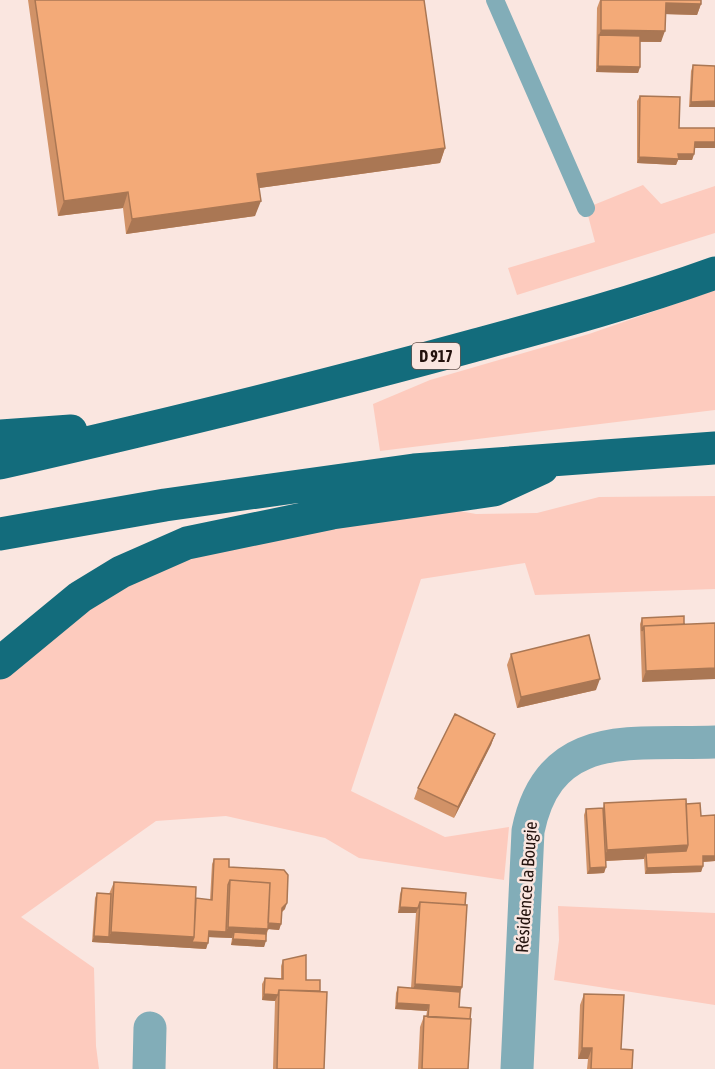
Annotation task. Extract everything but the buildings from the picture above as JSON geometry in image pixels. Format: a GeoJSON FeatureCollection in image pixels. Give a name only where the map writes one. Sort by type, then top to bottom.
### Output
{"type":"FeatureCollection","features":[{"type":"Feature","properties":{"kind":"highway","name":"D 917"},"geometry":{"type":"LineString","coordinates":[[0,463],[154,428],[475,345],[589,314],[715,273]]}},
{"type":"Feature","properties":{"kind":"highway"},"geometry":{"type":"LineString","coordinates":[[0,436],[154,428]]}},
{"type":"Feature","properties":{"kind":"highway"},"geometry":{"type":"LineString","coordinates":[[0,534],[165,505],[414,470],[715,448]]}},
{"type":"Feature","properties":{"kind":"highway"},"geometry":{"type":"LineString","coordinates":[[0,663],[80,597],[121,572],[187,543],[332,513],[494,490],[563,459]]}},
{"type":"Feature","properties":{"kind":"street","name":"Résidence la Bougie"},"geometry":{"type":"LineString","coordinates":[[517,1069],[528,831],[532,812],[546,781],[567,760],[594,748],[715,742]]}},
{"type":"Feature","properties":{"kind":"street"},"geometry":{"type":"LineString","coordinates":[[149,1069],[150,1028]]}},
{"type":"Feature","properties":{"kind":"lane"},"geometry":{"type":"LineString","coordinates":[[495,0],[586,208]]}},
{"type":"Feature","properties":{"kind":"shaded area"},"geometry":{"type":"Polygon","coordinates":[[[643,185],[661,204],[715,186],[715,233],[517,295],[508,268],[595,242],[586,208],[643,185]]]}},
{"type":"Feature","properties":{"kind":"shaded area"},"geometry":{"type":"Polygon","coordinates":[[[715,290],[715,410],[380,451],[373,404],[430,380],[589,334],[715,290]]]}},
{"type":"Feature","properties":{"kind":"shaded area"},"geometry":{"type":"Polygon","coordinates":[[[715,496],[715,589],[535,595],[525,563],[421,579],[351,791],[445,837],[509,827],[504,880],[359,858],[325,838],[226,816],[156,821],[21,917],[94,968],[96,1046],[99,1069],[0,1069],[0,663],[121,572],[415,503],[476,514],[537,513],[599,497],[715,496]]]}},
{"type":"Feature","properties":{"kind":"shaded area"},"geometry":{"type":"Polygon","coordinates":[[[558,906],[715,913],[715,1005],[554,980],[559,940],[558,906]]]}}]}
